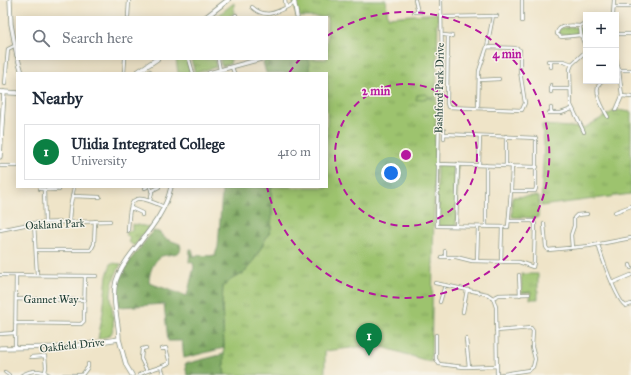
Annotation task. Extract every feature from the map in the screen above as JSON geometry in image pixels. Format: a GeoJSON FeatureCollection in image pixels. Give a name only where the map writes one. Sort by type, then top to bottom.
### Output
{"type":"FeatureCollection","features":[{"type":"Feature","properties":{"kind":"main road"},"geometry":{"type":"LineString","coordinates":[[207,16],[228,0]]}},
{"type":"Feature","properties":{"kind":"main road"},"geometry":{"type":"LineString","coordinates":[[138,72],[156,60]]}},
{"type":"Feature","properties":{"kind":"main road"},"geometry":{"type":"LineString","coordinates":[[2,92],[16,93]]}},
{"type":"Feature","properties":{"kind":"street"},"geometry":{"type":"LineString","coordinates":[[10,0],[11,24],[16,53]]}},
{"type":"Feature","properties":{"kind":"street"},"geometry":{"type":"LineString","coordinates":[[128,16],[129,0]]}},
{"type":"Feature","properties":{"kind":"street"},"geometry":{"type":"LineString","coordinates":[[285,0],[286,7]]}},
{"type":"Feature","properties":{"kind":"street"},"geometry":{"type":"LineString","coordinates":[[415,0],[417,12]]}},
{"type":"Feature","properties":{"kind":"street","name":"Bashford Park Drive"},"geometry":{"type":"LineString","coordinates":[[441,0],[442,70],[439,110],[437,226],[456,226]]}},
{"type":"Feature","properties":{"kind":"street"},"geometry":{"type":"LineString","coordinates":[[522,0],[522,21]]}},
{"type":"Feature","properties":{"kind":"street"},"geometry":{"type":"LineString","coordinates":[[613,12],[614,0]]}},
{"type":"Feature","properties":{"kind":"street"},"geometry":{"type":"LineString","coordinates":[[252,7],[259,13],[266,15],[272,14],[294,2],[297,16]]}},
{"type":"Feature","properties":{"kind":"street"},"geometry":{"type":"LineString","coordinates":[[614,7],[631,7]]}},
{"type":"Feature","properties":{"kind":"street"},"geometry":{"type":"LineString","coordinates":[[478,108],[479,69],[487,47],[492,16]]}},
{"type":"Feature","properties":{"kind":"street"},"geometry":{"type":"LineString","coordinates":[[441,17],[497,16]]}},
{"type":"Feature","properties":{"kind":"street"},"geometry":{"type":"LineString","coordinates":[[581,35],[561,37],[556,32],[561,27],[580,26],[583,24]]}},
{"type":"Feature","properties":{"kind":"street"},"geometry":{"type":"LineString","coordinates":[[580,26],[585,48]]}},
{"type":"Feature","properties":{"kind":"street"},"geometry":{"type":"LineString","coordinates":[[619,34],[631,34]]}},
{"type":"Feature","properties":{"kind":"street"},"geometry":{"type":"LineString","coordinates":[[444,35],[452,36]]}},
{"type":"Feature","properties":{"kind":"street"},"geometry":{"type":"LineString","coordinates":[[448,36],[448,107],[523,109],[524,105],[520,71],[520,50],[515,48],[487,47]]}},
{"type":"Feature","properties":{"kind":"street"},"geometry":{"type":"LineString","coordinates":[[5,84],[8,49],[14,46]]}},
{"type":"Feature","properties":{"kind":"street"},"geometry":{"type":"LineString","coordinates":[[583,53],[572,64],[570,69],[570,89],[572,109],[584,132]]}},
{"type":"Feature","properties":{"kind":"street"},"geometry":{"type":"LineString","coordinates":[[18,60],[22,72]]}},
{"type":"Feature","properties":{"kind":"street"},"geometry":{"type":"LineString","coordinates":[[124,72],[125,60]]}},
{"type":"Feature","properties":{"kind":"street"},"geometry":{"type":"LineString","coordinates":[[188,60],[193,72]]}},
{"type":"Feature","properties":{"kind":"street"},"geometry":{"type":"LineString","coordinates":[[218,60],[220,70]]}},
{"type":"Feature","properties":{"kind":"street"},"geometry":{"type":"LineString","coordinates":[[213,72],[254,60]]}},
{"type":"Feature","properties":{"kind":"street"},"geometry":{"type":"LineString","coordinates":[[551,66],[549,61],[572,64]]}},
{"type":"Feature","properties":{"kind":"street"},"geometry":{"type":"LineString","coordinates":[[232,67],[234,72]]}},
{"type":"Feature","properties":{"kind":"street"},"geometry":{"type":"LineString","coordinates":[[616,110],[622,96],[619,70],[631,70]]}},
{"type":"Feature","properties":{"kind":"street"},"geometry":{"type":"LineString","coordinates":[[479,80],[498,79]]}},
{"type":"Feature","properties":{"kind":"street"},"geometry":{"type":"LineString","coordinates":[[599,84],[598,87],[600,102],[608,116]]}},
{"type":"Feature","properties":{"kind":"street"},"geometry":{"type":"LineString","coordinates":[[551,85],[551,90],[570,89]]}},
{"type":"Feature","properties":{"kind":"street"},"geometry":{"type":"LineString","coordinates":[[0,157],[2,92]]}},
{"type":"Feature","properties":{"kind":"street"},"geometry":{"type":"LineString","coordinates":[[622,96],[631,97]]}},
{"type":"Feature","properties":{"kind":"street"},"geometry":{"type":"LineString","coordinates":[[551,108],[550,113],[564,113],[572,109]]}},
{"type":"Feature","properties":{"kind":"street"},"geometry":{"type":"LineString","coordinates":[[444,130],[444,138]]}},
{"type":"Feature","properties":{"kind":"street"},"geometry":{"type":"LineString","coordinates":[[444,134],[536,138],[537,167],[535,191],[511,191]]}},
{"type":"Feature","properties":{"kind":"street"},"geometry":{"type":"LineString","coordinates":[[480,136],[480,165]]}},
{"type":"Feature","properties":{"kind":"street"},"geometry":{"type":"LineString","coordinates":[[506,136],[506,166]]}},
{"type":"Feature","properties":{"kind":"street"},"geometry":{"type":"LineString","coordinates":[[438,164],[537,167]]}},
{"type":"Feature","properties":{"kind":"street"},"geometry":{"type":"LineString","coordinates":[[458,164],[456,226],[478,227],[508,227],[512,166]]}},
{"type":"Feature","properties":{"kind":"street"},"geometry":{"type":"LineString","coordinates":[[486,165],[486,227]]}},
{"type":"Feature","properties":{"kind":"street"},"geometry":{"type":"LineString","coordinates":[[0,166],[16,166]]}},
{"type":"Feature","properties":{"kind":"street"},"geometry":{"type":"LineString","coordinates":[[69,222],[74,188]]}},
{"type":"Feature","properties":{"kind":"street"},"geometry":{"type":"LineString","coordinates":[[148,188],[152,191]]}},
{"type":"Feature","properties":{"kind":"street"},"geometry":{"type":"LineString","coordinates":[[152,191],[158,188]]}},
{"type":"Feature","properties":{"kind":"street","name":"Oakfield Drive"},"geometry":{"type":"LineString","coordinates":[[0,348],[67,347],[119,339],[114,301],[118,275],[124,264],[158,219],[164,208],[171,188]]}},
{"type":"Feature","properties":{"kind":"street"},"geometry":{"type":"LineString","coordinates":[[40,189],[59,190]]}},
{"type":"Feature","properties":{"kind":"street"},"geometry":{"type":"LineString","coordinates":[[44,190],[45,223]]}},
{"type":"Feature","properties":{"kind":"street"},"geometry":{"type":"LineString","coordinates":[[150,201],[152,191]]}},
{"type":"Feature","properties":{"kind":"street"},"geometry":{"type":"LineString","coordinates":[[72,196],[100,197]]}},
{"type":"Feature","properties":{"kind":"street"},"geometry":{"type":"LineString","coordinates":[[128,231],[131,208],[133,201],[137,198],[150,201],[164,208]]}},
{"type":"Feature","properties":{"kind":"street"},"geometry":{"type":"LineString","coordinates":[[614,212],[631,206]]}},
{"type":"Feature","properties":{"kind":"street"},"geometry":{"type":"LineString","coordinates":[[131,208],[142,213]]}},
{"type":"Feature","properties":{"kind":"street"},"geometry":{"type":"LineString","coordinates":[[572,248],[571,235],[574,226],[574,218],[577,215],[587,214]]}},
{"type":"Feature","properties":{"kind":"street"},"geometry":{"type":"LineString","coordinates":[[36,250],[91,250],[94,246],[95,221]]}},
{"type":"Feature","properties":{"kind":"street","name":"Oakland Park"},"geometry":{"type":"LineString","coordinates":[[0,230],[45,223],[110,221]]}},
{"type":"Feature","properties":{"kind":"street"},"geometry":{"type":"LineString","coordinates":[[441,257],[456,257],[477,262],[519,262],[533,267],[535,224],[533,221],[509,221]]}},
{"type":"Feature","properties":{"kind":"street"},"geometry":{"type":"LineString","coordinates":[[34,224],[37,275]]}},
{"type":"Feature","properties":{"kind":"street"},"geometry":{"type":"LineString","coordinates":[[544,224],[547,249],[572,248],[631,238]]}},
{"type":"Feature","properties":{"kind":"street"},"geometry":{"type":"LineString","coordinates":[[477,262],[478,227]]}},
{"type":"Feature","properties":{"kind":"street"},"geometry":{"type":"LineString","coordinates":[[501,262],[502,227]]}},
{"type":"Feature","properties":{"kind":"street"},"geometry":{"type":"LineString","coordinates":[[598,244],[612,283],[622,304],[626,306],[631,304]]}},
{"type":"Feature","properties":{"kind":"street"},"geometry":{"type":"LineString","coordinates":[[445,251],[445,257]]}},
{"type":"Feature","properties":{"kind":"street"},"geometry":{"type":"LineString","coordinates":[[0,275],[96,276]]}},
{"type":"Feature","properties":{"kind":"street"},"geometry":{"type":"LineString","coordinates":[[15,348],[16,275]]}},
{"type":"Feature","properties":{"kind":"street"},"geometry":{"type":"LineString","coordinates":[[612,283],[631,275]]}},
{"type":"Feature","properties":{"kind":"street"},"geometry":{"type":"LineString","coordinates":[[16,323],[80,324],[84,320],[85,276]]}},
{"type":"Feature","properties":{"kind":"street"},"geometry":{"type":"LineString","coordinates":[[519,276],[520,295]]}},
{"type":"Feature","properties":{"kind":"street"},"geometry":{"type":"LineString","coordinates":[[435,283],[487,294],[493,298],[496,307],[496,331],[497,375],[530,369],[534,365],[535,359],[532,347],[533,331],[531,328],[496,331]]}},
{"type":"Feature","properties":{"kind":"street"},"geometry":{"type":"LineString","coordinates":[[440,302],[445,285]]}},
{"type":"Feature","properties":{"kind":"street"},"geometry":{"type":"LineString","coordinates":[[463,312],[467,290]]}},
{"type":"Feature","properties":{"kind":"street"},"geometry":{"type":"LineString","coordinates":[[493,298],[499,295],[529,294]]}},
{"type":"Feature","properties":{"kind":"street","name":"Gannet Way"},"geometry":{"type":"LineString","coordinates":[[16,299],[85,300]]}},
{"type":"Feature","properties":{"kind":"street"},"geometry":{"type":"LineString","coordinates":[[0,334],[15,333]]}},
{"type":"Feature","properties":{"kind":"street"},"geometry":{"type":"LineString","coordinates":[[436,335],[437,363],[450,366],[469,367],[497,366]]}},
{"type":"Feature","properties":{"kind":"street"},"geometry":{"type":"LineString","coordinates":[[119,339],[126,365],[132,375]]}},
{"type":"Feature","properties":{"kind":"street"},"geometry":{"type":"LineString","coordinates":[[466,339],[469,367]]}},
{"type":"Feature","properties":{"kind":"street"},"geometry":{"type":"LineString","coordinates":[[139,375],[168,364],[169,361],[166,348],[162,349]]}},
{"type":"Feature","properties":{"kind":"street"},"geometry":{"type":"LineString","coordinates":[[139,350],[144,349],[142,359],[147,371]]}},
{"type":"Feature","properties":{"kind":"street"},"geometry":{"type":"LineString","coordinates":[[31,358],[45,356],[45,372]]}},
{"type":"Feature","properties":{"kind":"street"},"geometry":{"type":"LineString","coordinates":[[64,375],[82,375],[88,367],[88,364]]}},
{"type":"Feature","properties":{"kind":"street"},"geometry":{"type":"LineString","coordinates":[[161,367],[164,375]]}},
{"type":"Feature","properties":{"kind":"street"},"geometry":{"type":"LineString","coordinates":[[22,375],[34,371],[45,372],[49,375]]}},
{"type":"Feature","properties":{"kind":"street"},"geometry":{"type":"LineString","coordinates":[[5,372],[9,375]]}},
{"type":"Feature","properties":{"kind":"green space"},"geometry":{"type":"Polygon","coordinates":[[[293,0],[386,0],[388,17],[438,13],[431,362],[376,345],[325,351],[325,375],[225,375],[222,310],[223,286],[232,279],[244,273],[256,257],[271,229],[271,188],[328,188],[328,72],[309,72],[308,60],[328,60],[328,16],[297,16],[293,0]]]}},
{"type":"Feature","properties":{"kind":"green space"},"geometry":{"type":"Polygon","coordinates":[[[234,3],[235,13],[230,16],[217,16],[234,3]]]}},
{"type":"Feature","properties":{"kind":"green space"},"geometry":{"type":"Polygon","coordinates":[[[561,28],[580,28],[580,32],[578,34],[561,35],[558,32],[561,28]]]}},
{"type":"Feature","properties":{"kind":"green space"},"geometry":{"type":"Polygon","coordinates":[[[176,60],[187,60],[191,72],[178,72],[176,60]]]}},
{"type":"Feature","properties":{"kind":"green space"},"geometry":{"type":"Polygon","coordinates":[[[191,60],[215,60],[216,67],[195,72],[191,60]]]}},
{"type":"Feature","properties":{"kind":"green space"},"geometry":{"type":"Polygon","coordinates":[[[220,60],[231,60],[230,64],[221,65],[220,60]]]}},
{"type":"Feature","properties":{"kind":"green space"},"geometry":{"type":"Polygon","coordinates":[[[268,60],[308,60],[309,72],[266,72],[263,62],[268,60]]]}},
{"type":"Feature","properties":{"kind":"green space"},"geometry":{"type":"Polygon","coordinates":[[[426,94],[429,97],[433,97],[433,100],[429,98],[416,100],[417,95],[426,94]]]}},
{"type":"Feature","properties":{"kind":"green space"},"geometry":{"type":"Polygon","coordinates":[[[616,110],[631,112],[631,194],[541,206],[544,143],[542,125],[584,128],[616,110]]]}},
{"type":"Feature","properties":{"kind":"green space"},"geometry":{"type":"Polygon","coordinates":[[[437,164],[458,164],[456,226],[437,226],[437,164]]]}},
{"type":"Feature","properties":{"kind":"green space"},"geometry":{"type":"Polygon","coordinates":[[[221,188],[271,188],[271,229],[256,257],[244,273],[232,279],[223,287],[222,306],[224,348],[184,358],[182,341],[168,341],[164,304],[119,307],[117,291],[121,276],[131,259],[153,231],[159,232],[166,239],[180,244],[181,248],[177,253],[157,259],[152,269],[149,283],[187,296],[194,267],[193,263],[189,262],[190,249],[192,249],[194,256],[212,256],[215,255],[218,247],[221,188]]]}},
{"type":"Feature","properties":{"kind":"green space"},"geometry":{"type":"Polygon","coordinates":[[[512,197],[539,197],[538,217],[512,217],[512,197]]]}},
{"type":"Feature","properties":{"kind":"green space"},"geometry":{"type":"Polygon","coordinates":[[[132,224],[149,227],[134,246],[128,241],[130,239],[126,234],[127,231],[132,231],[132,224]]]}},
{"type":"Feature","properties":{"kind":"green space"},"geometry":{"type":"Polygon","coordinates":[[[111,263],[121,264],[114,278],[111,293],[113,328],[112,333],[109,336],[98,339],[107,276],[111,263]]]}},
{"type":"Feature","properties":{"kind":"green space"},"geometry":{"type":"Polygon","coordinates":[[[521,274],[538,274],[538,299],[530,299],[531,292],[522,293],[521,274]]]}},
{"type":"Feature","properties":{"kind":"green space"},"geometry":{"type":"Polygon","coordinates":[[[224,354],[225,375],[187,375],[185,364],[224,354]]]}},
{"type":"Feature","properties":{"kind":"place","name":"Ulidia Integrated College"},"geometry":{"type":"Point","coordinates":[369,356]}}]}
